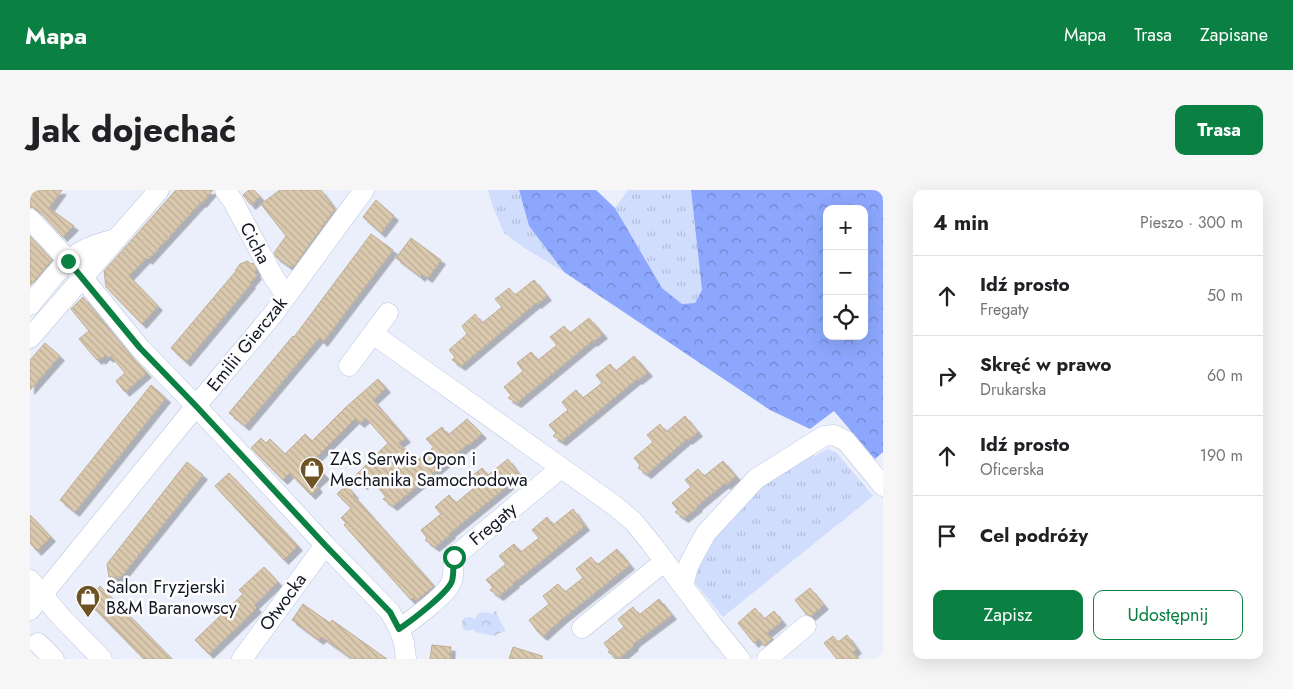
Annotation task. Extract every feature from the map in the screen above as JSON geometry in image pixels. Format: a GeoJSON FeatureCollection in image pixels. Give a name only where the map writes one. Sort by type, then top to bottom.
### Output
{"type":"FeatureCollection","features":[{"type":"Feature","properties":{"kind":"street"},"geometry":{"type":"LineString","coordinates":[[30,338],[159,190]]}},
{"type":"Feature","properties":{"kind":"street","name":"Cicha"},"geometry":{"type":"LineString","coordinates":[[225,190],[233,201],[274,278],[288,294]]}},
{"type":"Feature","properties":{"kind":"street","name":"Emilii Gierczak"},"geometry":{"type":"LineString","coordinates":[[30,610],[37,587],[196,406],[288,294],[354,194]]}},
{"type":"Feature","properties":{"kind":"street"},"geometry":{"type":"LineString","coordinates":[[30,219],[68,261],[140,348],[390,612],[404,643],[406,659]]}},
{"type":"Feature","properties":{"kind":"street"},"geometry":{"type":"LineString","coordinates":[[30,304],[68,261],[94,245],[116,239]]}},
{"type":"Feature","properties":{"kind":"street"},"geometry":{"type":"LineString","coordinates":[[349,366],[388,313]]}},
{"type":"Feature","properties":{"kind":"street"},"geometry":{"type":"LineString","coordinates":[[373,334],[615,506],[633,521],[665,561],[712,626],[740,659]]}},
{"type":"Feature","properties":{"kind":"street"},"geometry":{"type":"LineString","coordinates":[[683,586],[688,567],[706,533],[756,478],[824,436],[838,436],[849,445],[883,486]]}},
{"type":"Feature","properties":{"kind":"street","name":"Fregaty"},"geometry":{"type":"LineString","coordinates":[[399,629],[448,589],[452,580],[454,557],[562,468]]}},
{"type":"Feature","properties":{"kind":"street","name":"Otwocka"},"geometry":{"type":"LineString","coordinates":[[242,659],[325,545]]}},
{"type":"Feature","properties":{"kind":"street"},"geometry":{"type":"LineString","coordinates":[[582,628],[665,561]]}},
{"type":"Feature","properties":{"kind":"street"},"geometry":{"type":"LineString","coordinates":[[37,587],[62,618],[102,659]]}},
{"type":"Feature","properties":{"kind":"street"},"geometry":{"type":"LineString","coordinates":[[767,659],[806,626]]}},
{"type":"Feature","properties":{"kind":"street"},"geometry":{"type":"LineString","coordinates":[[38,643],[54,659]]}},
{"type":"Feature","properties":{"kind":"green space"},"geometry":{"type":"Polygon","coordinates":[[[488,190],[519,190],[529,226],[564,272],[504,233],[488,190]]]}},
{"type":"Feature","properties":{"kind":"green space"},"geometry":{"type":"Polygon","coordinates":[[[519,190],[596,190],[615,208],[662,288],[682,304],[695,303],[702,290],[691,190],[883,190],[883,452],[875,459],[834,411],[810,429],[770,410],[564,272],[529,226],[519,190]]]}},
{"type":"Feature","properties":{"kind":"green space"},"geometry":{"type":"Polygon","coordinates":[[[628,190],[691,190],[702,290],[695,303],[682,304],[662,288],[615,208],[628,190]]]}},
{"type":"Feature","properties":{"kind":"green space"},"geometry":{"type":"Polygon","coordinates":[[[827,449],[836,452],[873,496],[723,617],[695,583],[697,554],[759,481],[809,450],[815,456],[827,449]]]}},
{"type":"Feature","properties":{"kind":"green space"},"geometry":{"type":"Polygon","coordinates":[[[496,611],[506,631],[495,636],[475,632],[473,629],[468,631],[463,629],[462,622],[464,618],[470,617],[475,619],[479,613],[486,612],[491,614],[496,611]]]}},
{"type":"Feature","properties":{"kind":"building"},"geometry":{"type":"Polygon","coordinates":[[[30,190],[62,190],[49,208],[74,226],[63,237],[39,211],[30,207],[30,190]]]}},
{"type":"Feature","properties":{"kind":"building"},"geometry":{"type":"Polygon","coordinates":[[[176,190],[213,190],[148,260],[146,258],[129,276],[158,306],[142,324],[106,287],[104,271],[176,190]]]}},
{"type":"Feature","properties":{"kind":"building"},"geometry":{"type":"Polygon","coordinates":[[[249,190],[254,190],[260,197],[251,205],[243,195],[249,190]]]}},
{"type":"Feature","properties":{"kind":"building"},"geometry":{"type":"Polygon","coordinates":[[[280,190],[321,190],[335,209],[294,266],[289,266],[276,257],[274,253],[286,236],[261,204],[280,190]]]}},
{"type":"Feature","properties":{"kind":"building"},"geometry":{"type":"Polygon","coordinates":[[[376,200],[394,216],[381,233],[363,217],[376,200]]]}},
{"type":"Feature","properties":{"kind":"building"},"geometry":{"type":"Polygon","coordinates":[[[371,234],[393,250],[323,342],[319,338],[245,426],[229,413],[294,337],[371,234]]]}},
{"type":"Feature","properties":{"kind":"building"},"geometry":{"type":"Polygon","coordinates":[[[30,236],[52,260],[30,286],[30,236]]]}},
{"type":"Feature","properties":{"kind":"building"},"geometry":{"type":"Polygon","coordinates":[[[411,238],[441,260],[428,278],[422,274],[421,277],[396,258],[411,238]]]}},
{"type":"Feature","properties":{"kind":"building"},"geometry":{"type":"Polygon","coordinates":[[[248,261],[250,264],[253,263],[257,275],[186,362],[171,348],[240,264],[248,261]]]}},
{"type":"Feature","properties":{"kind":"building"},"geometry":{"type":"Polygon","coordinates":[[[534,280],[547,296],[536,303],[461,366],[452,360],[455,357],[449,350],[467,334],[462,326],[475,314],[482,323],[502,307],[495,299],[509,288],[515,295],[534,280]]]}},
{"type":"Feature","properties":{"kind":"building"},"geometry":{"type":"Polygon","coordinates":[[[83,297],[147,373],[125,392],[116,381],[125,373],[111,356],[109,358],[106,355],[101,360],[100,358],[97,360],[79,339],[89,331],[71,309],[83,297]]]}},
{"type":"Feature","properties":{"kind":"building"},"geometry":{"type":"Polygon","coordinates":[[[589,318],[603,334],[517,403],[508,398],[511,395],[504,387],[523,371],[517,363],[531,352],[538,360],[557,345],[550,337],[564,326],[570,333],[589,318]]]}},
{"type":"Feature","properties":{"kind":"building"},"geometry":{"type":"Polygon","coordinates":[[[45,343],[60,356],[30,390],[30,360],[45,343]]]}},
{"type":"Feature","properties":{"kind":"building"},"geometry":{"type":"Polygon","coordinates":[[[634,356],[648,372],[562,441],[553,436],[556,433],[549,425],[568,410],[562,402],[576,390],[583,398],[602,383],[596,375],[610,364],[616,371],[634,356]]]}},
{"type":"Feature","properties":{"kind":"building"},"geometry":{"type":"Polygon","coordinates":[[[378,379],[386,388],[373,400],[406,438],[399,443],[415,462],[434,447],[426,439],[442,427],[448,435],[467,419],[482,434],[393,506],[383,499],[386,497],[370,478],[363,485],[353,478],[388,443],[366,418],[360,423],[355,419],[312,462],[325,475],[315,484],[318,488],[311,495],[290,473],[283,480],[251,448],[261,438],[266,443],[270,439],[285,454],[305,434],[312,441],[378,379]]]}},
{"type":"Feature","properties":{"kind":"building"},"geometry":{"type":"Polygon","coordinates":[[[151,385],[166,398],[75,512],[60,500],[151,385]]]}},
{"type":"Feature","properties":{"kind":"building"},"geometry":{"type":"Polygon","coordinates":[[[685,416],[698,432],[687,439],[647,474],[638,468],[640,465],[634,458],[653,442],[647,435],[660,424],[666,432],[685,416]]]}},
{"type":"Feature","properties":{"kind":"building"},"geometry":{"type":"Polygon","coordinates":[[[508,459],[520,476],[435,547],[425,540],[427,538],[421,530],[441,514],[435,507],[449,495],[456,503],[474,488],[467,480],[482,468],[488,475],[508,459]]]}},
{"type":"Feature","properties":{"kind":"building"},"geometry":{"type":"Polygon","coordinates":[[[723,461],[736,476],[684,518],[675,512],[678,510],[672,503],[691,487],[685,480],[698,469],[704,476],[723,461]]]}},
{"type":"Feature","properties":{"kind":"building"},"geometry":{"type":"Polygon","coordinates":[[[187,462],[203,475],[121,577],[109,577],[107,564],[187,462]]]}},
{"type":"Feature","properties":{"kind":"building"},"geometry":{"type":"Polygon","coordinates":[[[229,473],[298,546],[284,560],[215,486],[229,473]]]}},
{"type":"Feature","properties":{"kind":"building"},"geometry":{"type":"Polygon","coordinates":[[[346,485],[434,586],[416,601],[413,598],[411,600],[344,525],[346,523],[341,518],[351,508],[337,494],[346,485]]]}},
{"type":"Feature","properties":{"kind":"building"},"geometry":{"type":"Polygon","coordinates":[[[573,509],[585,526],[499,596],[490,590],[493,587],[486,580],[506,564],[499,556],[514,544],[521,552],[539,538],[532,530],[547,517],[553,525],[573,509]]]}},
{"type":"Feature","properties":{"kind":"building"},"geometry":{"type":"Polygon","coordinates":[[[30,515],[51,537],[37,551],[30,543],[30,515]]]}},
{"type":"Feature","properties":{"kind":"building"},"geometry":{"type":"Polygon","coordinates":[[[617,549],[630,565],[543,636],[538,632],[529,620],[549,604],[543,596],[558,584],[565,592],[583,578],[576,569],[591,557],[597,565],[617,549]]]}},
{"type":"Feature","properties":{"kind":"building"},"geometry":{"type":"Polygon","coordinates":[[[264,567],[278,582],[254,605],[257,608],[209,654],[195,640],[243,594],[239,590],[264,567]]]}},
{"type":"Feature","properties":{"kind":"building"},"geometry":{"type":"Polygon","coordinates":[[[100,586],[172,659],[144,659],[86,600],[100,586]]]}},
{"type":"Feature","properties":{"kind":"building"},"geometry":{"type":"Polygon","coordinates":[[[810,588],[824,605],[811,616],[806,614],[795,600],[810,588]]]}},
{"type":"Feature","properties":{"kind":"building"},"geometry":{"type":"Polygon","coordinates":[[[659,599],[672,615],[637,641],[634,646],[618,659],[608,652],[610,651],[604,643],[624,627],[618,619],[633,607],[639,615],[659,599]]]}},
{"type":"Feature","properties":{"kind":"building"},"geometry":{"type":"Polygon","coordinates":[[[303,604],[330,623],[332,620],[387,659],[353,659],[322,637],[319,640],[292,620],[303,604]]]}},
{"type":"Feature","properties":{"kind":"building"},"geometry":{"type":"Polygon","coordinates":[[[755,608],[764,619],[774,611],[782,621],[767,633],[772,639],[764,646],[759,639],[754,643],[738,623],[755,608]]]}},
{"type":"Feature","properties":{"kind":"building"},"geometry":{"type":"Polygon","coordinates":[[[847,635],[857,649],[853,652],[858,659],[837,659],[824,643],[833,636],[838,642],[847,635]]]}},
{"type":"Feature","properties":{"kind":"building"},"geometry":{"type":"Polygon","coordinates":[[[432,645],[451,647],[450,659],[430,659],[432,645]]]}},
{"type":"Feature","properties":{"kind":"building"},"geometry":{"type":"Polygon","coordinates":[[[513,647],[542,656],[542,659],[509,659],[513,647]]]}},
{"type":"Feature","properties":{"kind":"place","name":"ZAS Serwis Opon i Mechanika Samochodowa"},"geometry":{"type":"Point","coordinates":[312,490]}},
{"type":"Feature","properties":{"kind":"place","name":"Salon Fryzjerski B&M Baranowscy"},"geometry":{"type":"Point","coordinates":[88,618]}},
{"type":"Feature","properties":{"kind":"route"},"geometry":{"type":"LineString","coordinates":[[68,261],[140,348],[390,612],[399,629],[448,589],[452,580],[454,557]]}}]}
